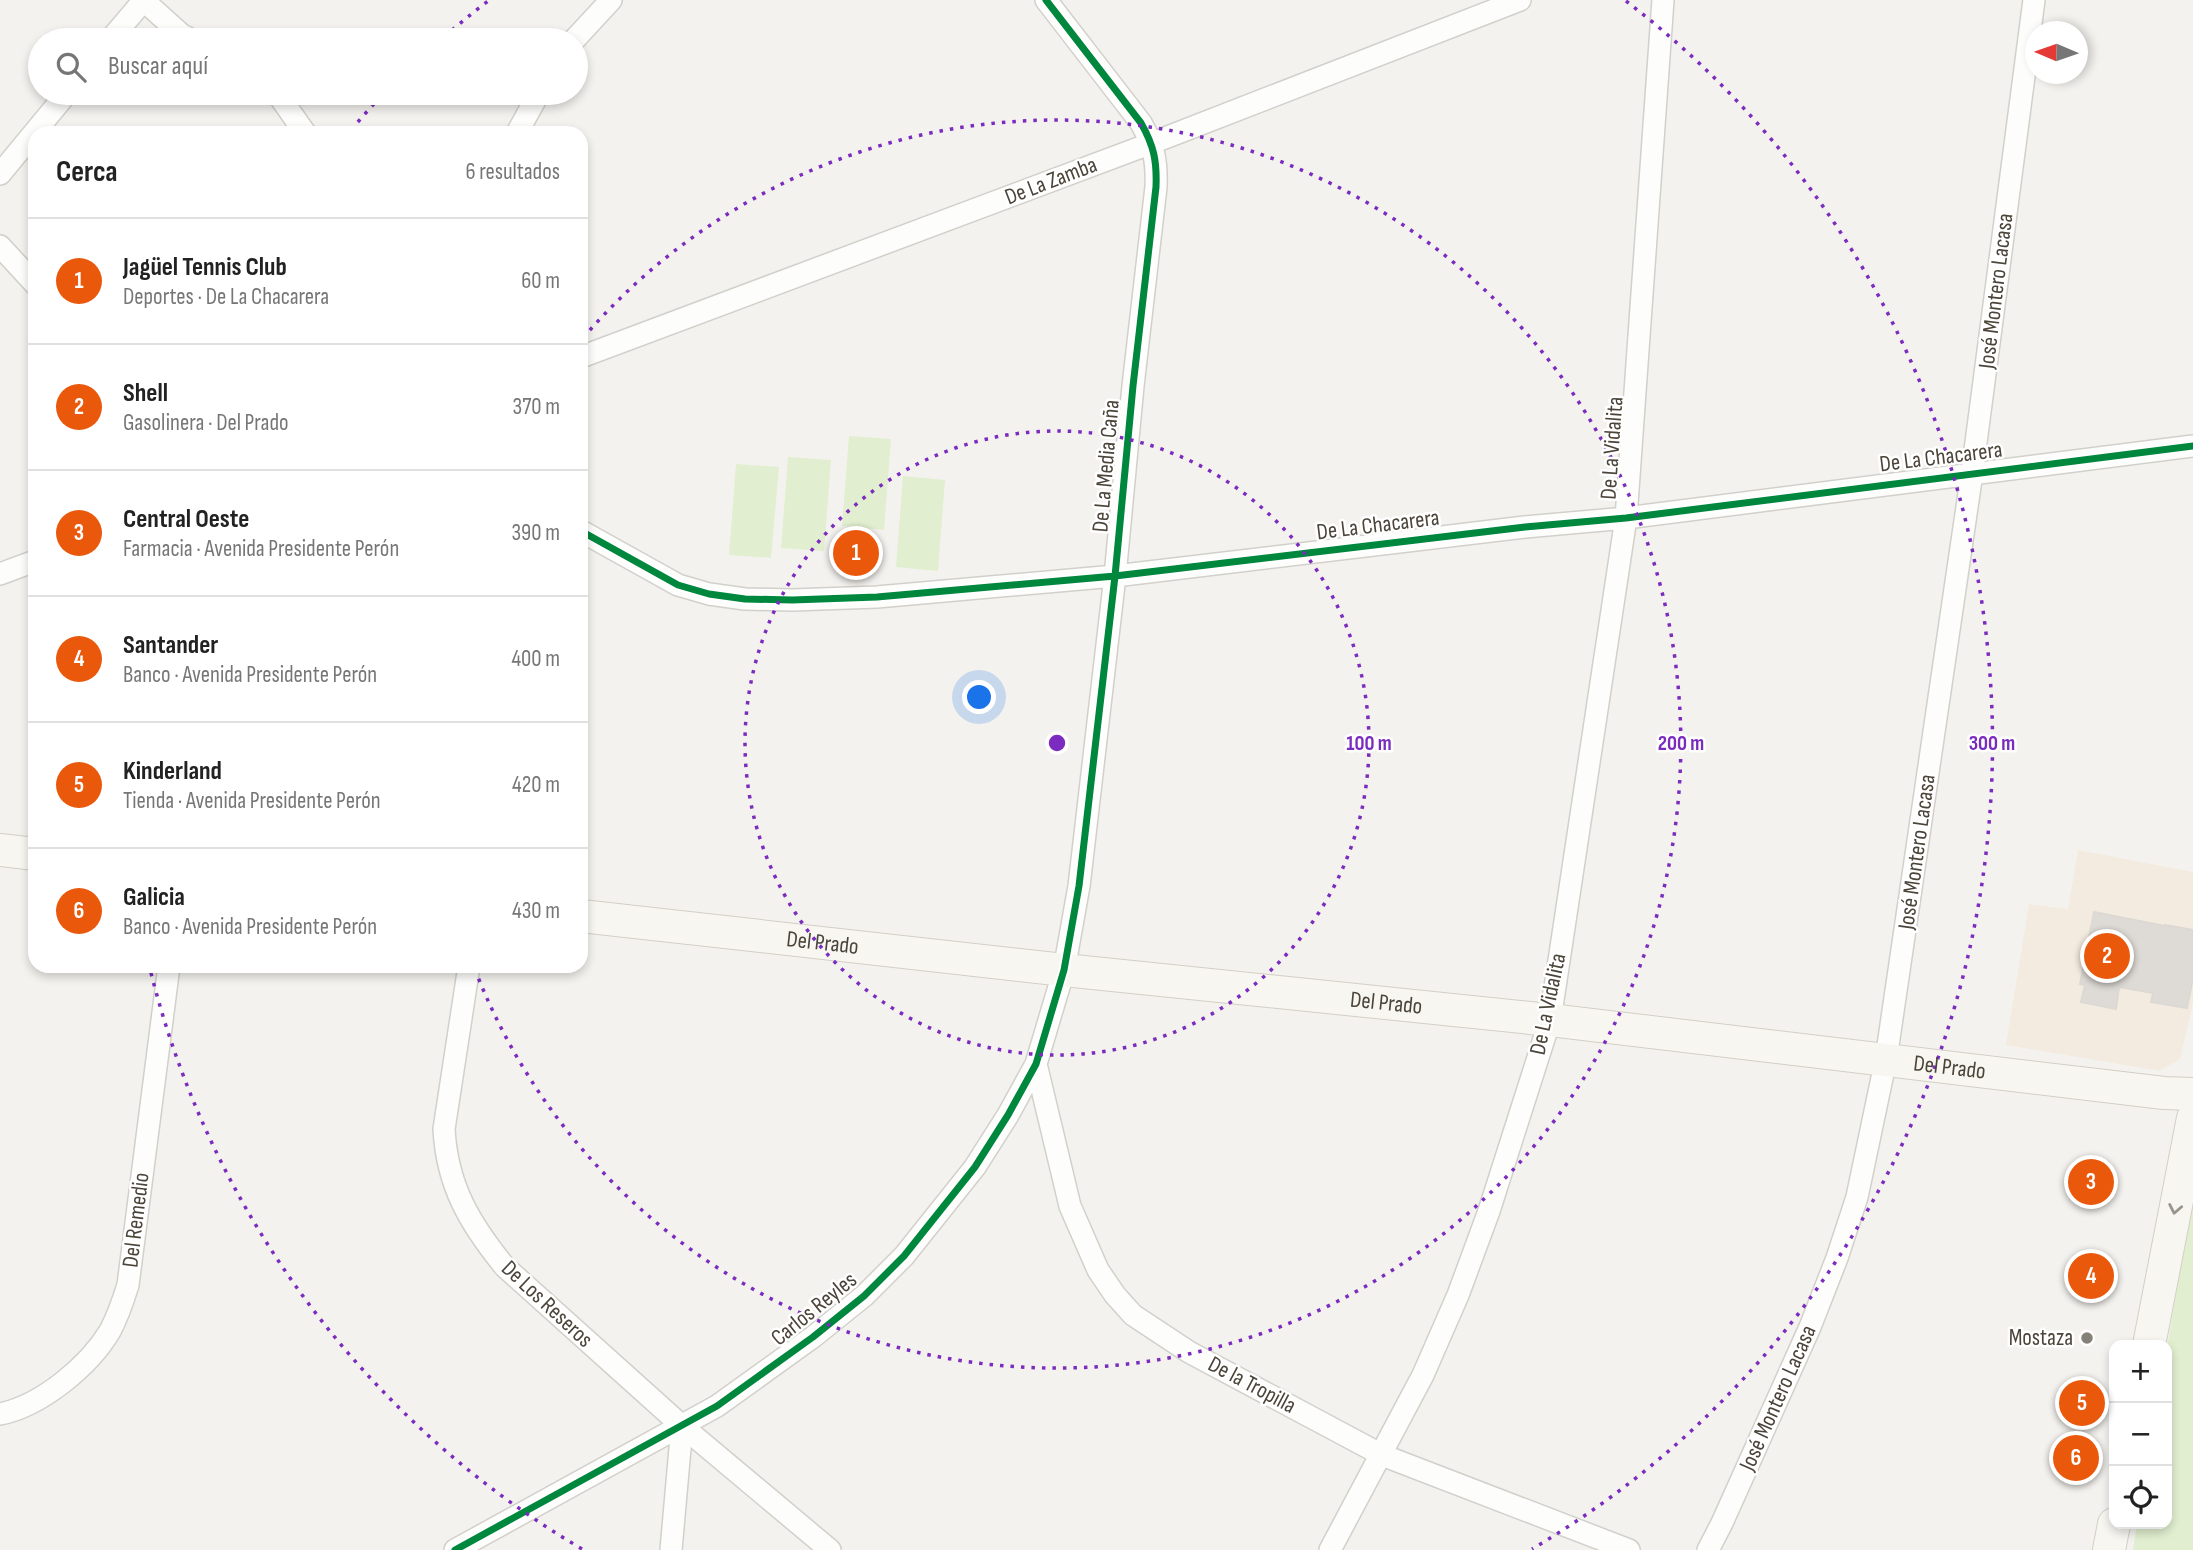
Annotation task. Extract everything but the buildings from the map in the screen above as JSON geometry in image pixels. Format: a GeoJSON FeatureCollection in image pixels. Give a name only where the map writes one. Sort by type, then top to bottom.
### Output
{"type":"FeatureCollection","features":[{"type":"Feature","properties":{"kind":"street"},"geometry":{"type":"LineString","coordinates":[[120,28],[143,0],[177,28]]}},
{"type":"Feature","properties":{"kind":"street"},"geometry":{"type":"LineString","coordinates":[[585,28],[611,0]]}},
{"type":"Feature","properties":{"kind":"street","name":"De La Media Caña"},"geometry":{"type":"LineString","coordinates":[[1046,0],[1141,123],[1152,142],[1157,167],[1115,576],[1079,886],[1064,970]]}},
{"type":"Feature","properties":{"kind":"street","name":"De La Zamba"},"geometry":{"type":"LineString","coordinates":[[588,354],[1520,0]]}},
{"type":"Feature","properties":{"kind":"street","name":"De La Vidalita"},"geometry":{"type":"LineString","coordinates":[[1330,1550],[1423,1375],[1458,1295],[1489,1211],[1549,1020],[1626,517],[1664,0]]}},
{"type":"Feature","properties":{"kind":"street","name":"José Montero Lacasa"},"geometry":{"type":"LineString","coordinates":[[1707,1550],[1722,1523],[1810,1327],[1838,1258],[1857,1197],[1886,1059],[1972,473],[2034,0]]}},
{"type":"Feature","properties":{"kind":"street"},"geometry":{"type":"LineString","coordinates":[[40,126],[57,105]]}},
{"type":"Feature","properties":{"kind":"street"},"geometry":{"type":"LineString","coordinates":[[285,105],[300,126]]}},
{"type":"Feature","properties":{"kind":"street"},"geometry":{"type":"LineString","coordinates":[[521,126],[532,105]]}},
{"type":"Feature","properties":{"kind":"street"},"geometry":{"type":"LineString","coordinates":[[0,174],[28,140]]}},
{"type":"Feature","properties":{"kind":"street"},"geometry":{"type":"LineString","coordinates":[[0,246],[28,276]]}},
{"type":"Feature","properties":{"kind":"street","name":"De La Chacarera"},"geometry":{"type":"LineString","coordinates":[[588,535],[678,584],[709,594],[745,599],[792,600],[877,597],[1115,576],[1511,528],[1626,517],[2193,446]]}},
{"type":"Feature","properties":{"kind":"street"},"geometry":{"type":"LineString","coordinates":[[0,574],[28,564]]}},
{"type":"Feature","properties":{"kind":"street"},"geometry":{"type":"LineString","coordinates":[[0,850],[28,853]]}},
{"type":"Feature","properties":{"kind":"street","name":"Del Prado"},"geometry":{"type":"LineString","coordinates":[[588,917],[1549,1020],[2193,1094]]}},
{"type":"Feature","properties":{"kind":"street","name":"Carlos Reyles"},"geometry":{"type":"LineString","coordinates":[[455,1550],[717,1406],[813,1337],[864,1296],[905,1256],[975,1167],[1008,1115],[1037,1064],[1064,970]]}},
{"type":"Feature","properties":{"kind":"street","name":"Del Remedio"},"geometry":{"type":"LineString","coordinates":[[0,1414],[15,1411],[53,1390],[92,1356],[109,1332],[119,1311],[128,1285],[168,973]]}},
{"type":"Feature","properties":{"kind":"street","name":"De Los Reseros"},"geometry":{"type":"LineString","coordinates":[[468,973],[444,1129],[445,1151],[453,1185],[481,1238],[505,1267],[682,1426],[830,1550]]}},
{"type":"Feature","properties":{"kind":"street","name":"De la Tropilla"},"geometry":{"type":"LineString","coordinates":[[1037,1064],[1070,1206],[1098,1270],[1115,1295],[1133,1314],[1189,1352],[1382,1455],[1629,1550]]}},
{"type":"Feature","properties":{"kind":"street"},"geometry":{"type":"LineString","coordinates":[[2150,1340],[2193,1118]]}},
{"type":"Feature","properties":{"kind":"street"},"geometry":{"type":"LineString","coordinates":[[671,1550],[682,1426]]}},
{"type":"Feature","properties":{"kind":"street"},"geometry":{"type":"LineString","coordinates":[[2109,1550],[2113,1529]]}},
{"type":"Feature","properties":{"kind":"shaded area"},"geometry":{"type":"Polygon","coordinates":[[[2078,850],[2193,872],[2193,1003],[2180,1059],[2160,1071],[2006,1045],[2029,904],[2068,909],[2078,850]]]}},
{"type":"Feature","properties":{"kind":"green space"},"geometry":{"type":"Polygon","coordinates":[[[849,436],[891,439],[884,530],[842,526],[849,436]]]}},
{"type":"Feature","properties":{"kind":"green space"},"geometry":{"type":"Polygon","coordinates":[[[788,457],[831,460],[824,551],[781,548],[788,457]]]}},
{"type":"Feature","properties":{"kind":"green space"},"geometry":{"type":"Polygon","coordinates":[[[736,464],[779,467],[771,558],[729,555],[736,464]]]}},
{"type":"Feature","properties":{"kind":"green space"},"geometry":{"type":"Polygon","coordinates":[[[903,476],[945,480],[938,571],[896,567],[903,476]]]}},
{"type":"Feature","properties":{"kind":"green space"},"geometry":{"type":"Polygon","coordinates":[[[2193,1191],[2193,1550],[2133,1550],[2136,1529],[2172,1529],[2172,1340],[2168,1340],[2193,1191]]]}},
{"type":"Feature","properties":{"kind":"cycle path"},"geometry":{"type":"LineString","coordinates":[[455,1550],[717,1406],[813,1337],[864,1296],[904,1256],[975,1167],[1036,1064],[1064,970],[1079,886],[1156,187],[1152,147],[1141,123],[1046,0]]}},
{"type":"Feature","properties":{"kind":"cycle path"},"geometry":{"type":"LineString","coordinates":[[588,535],[678,585],[709,594],[745,599],[792,600],[877,597],[1115,576],[1525,527],[1626,518],[2193,446]]}},
{"type":"Feature","properties":{"kind":"place","name":"Jagüel Tennis Club"},"geometry":{"type":"Point","coordinates":[856,553]}},
{"type":"Feature","properties":{"kind":"place","name":"Shell"},"geometry":{"type":"Point","coordinates":[2107,956]}},
{"type":"Feature","properties":{"kind":"place","name":"Central Oeste"},"geometry":{"type":"Point","coordinates":[2091,1182]}},
{"type":"Feature","properties":{"kind":"place","name":"Santander"},"geometry":{"type":"Point","coordinates":[2091,1276]}},
{"type":"Feature","properties":{"kind":"place","name":"Mostaza"},"geometry":{"type":"Point","coordinates":[2087,1338]}},
{"type":"Feature","properties":{"kind":"place","name":"Kinderland"},"geometry":{"type":"Point","coordinates":[2082,1403]}},
{"type":"Feature","properties":{"kind":"place","name":"Galicia"},"geometry":{"type":"Point","coordinates":[2076,1458]}}]}
